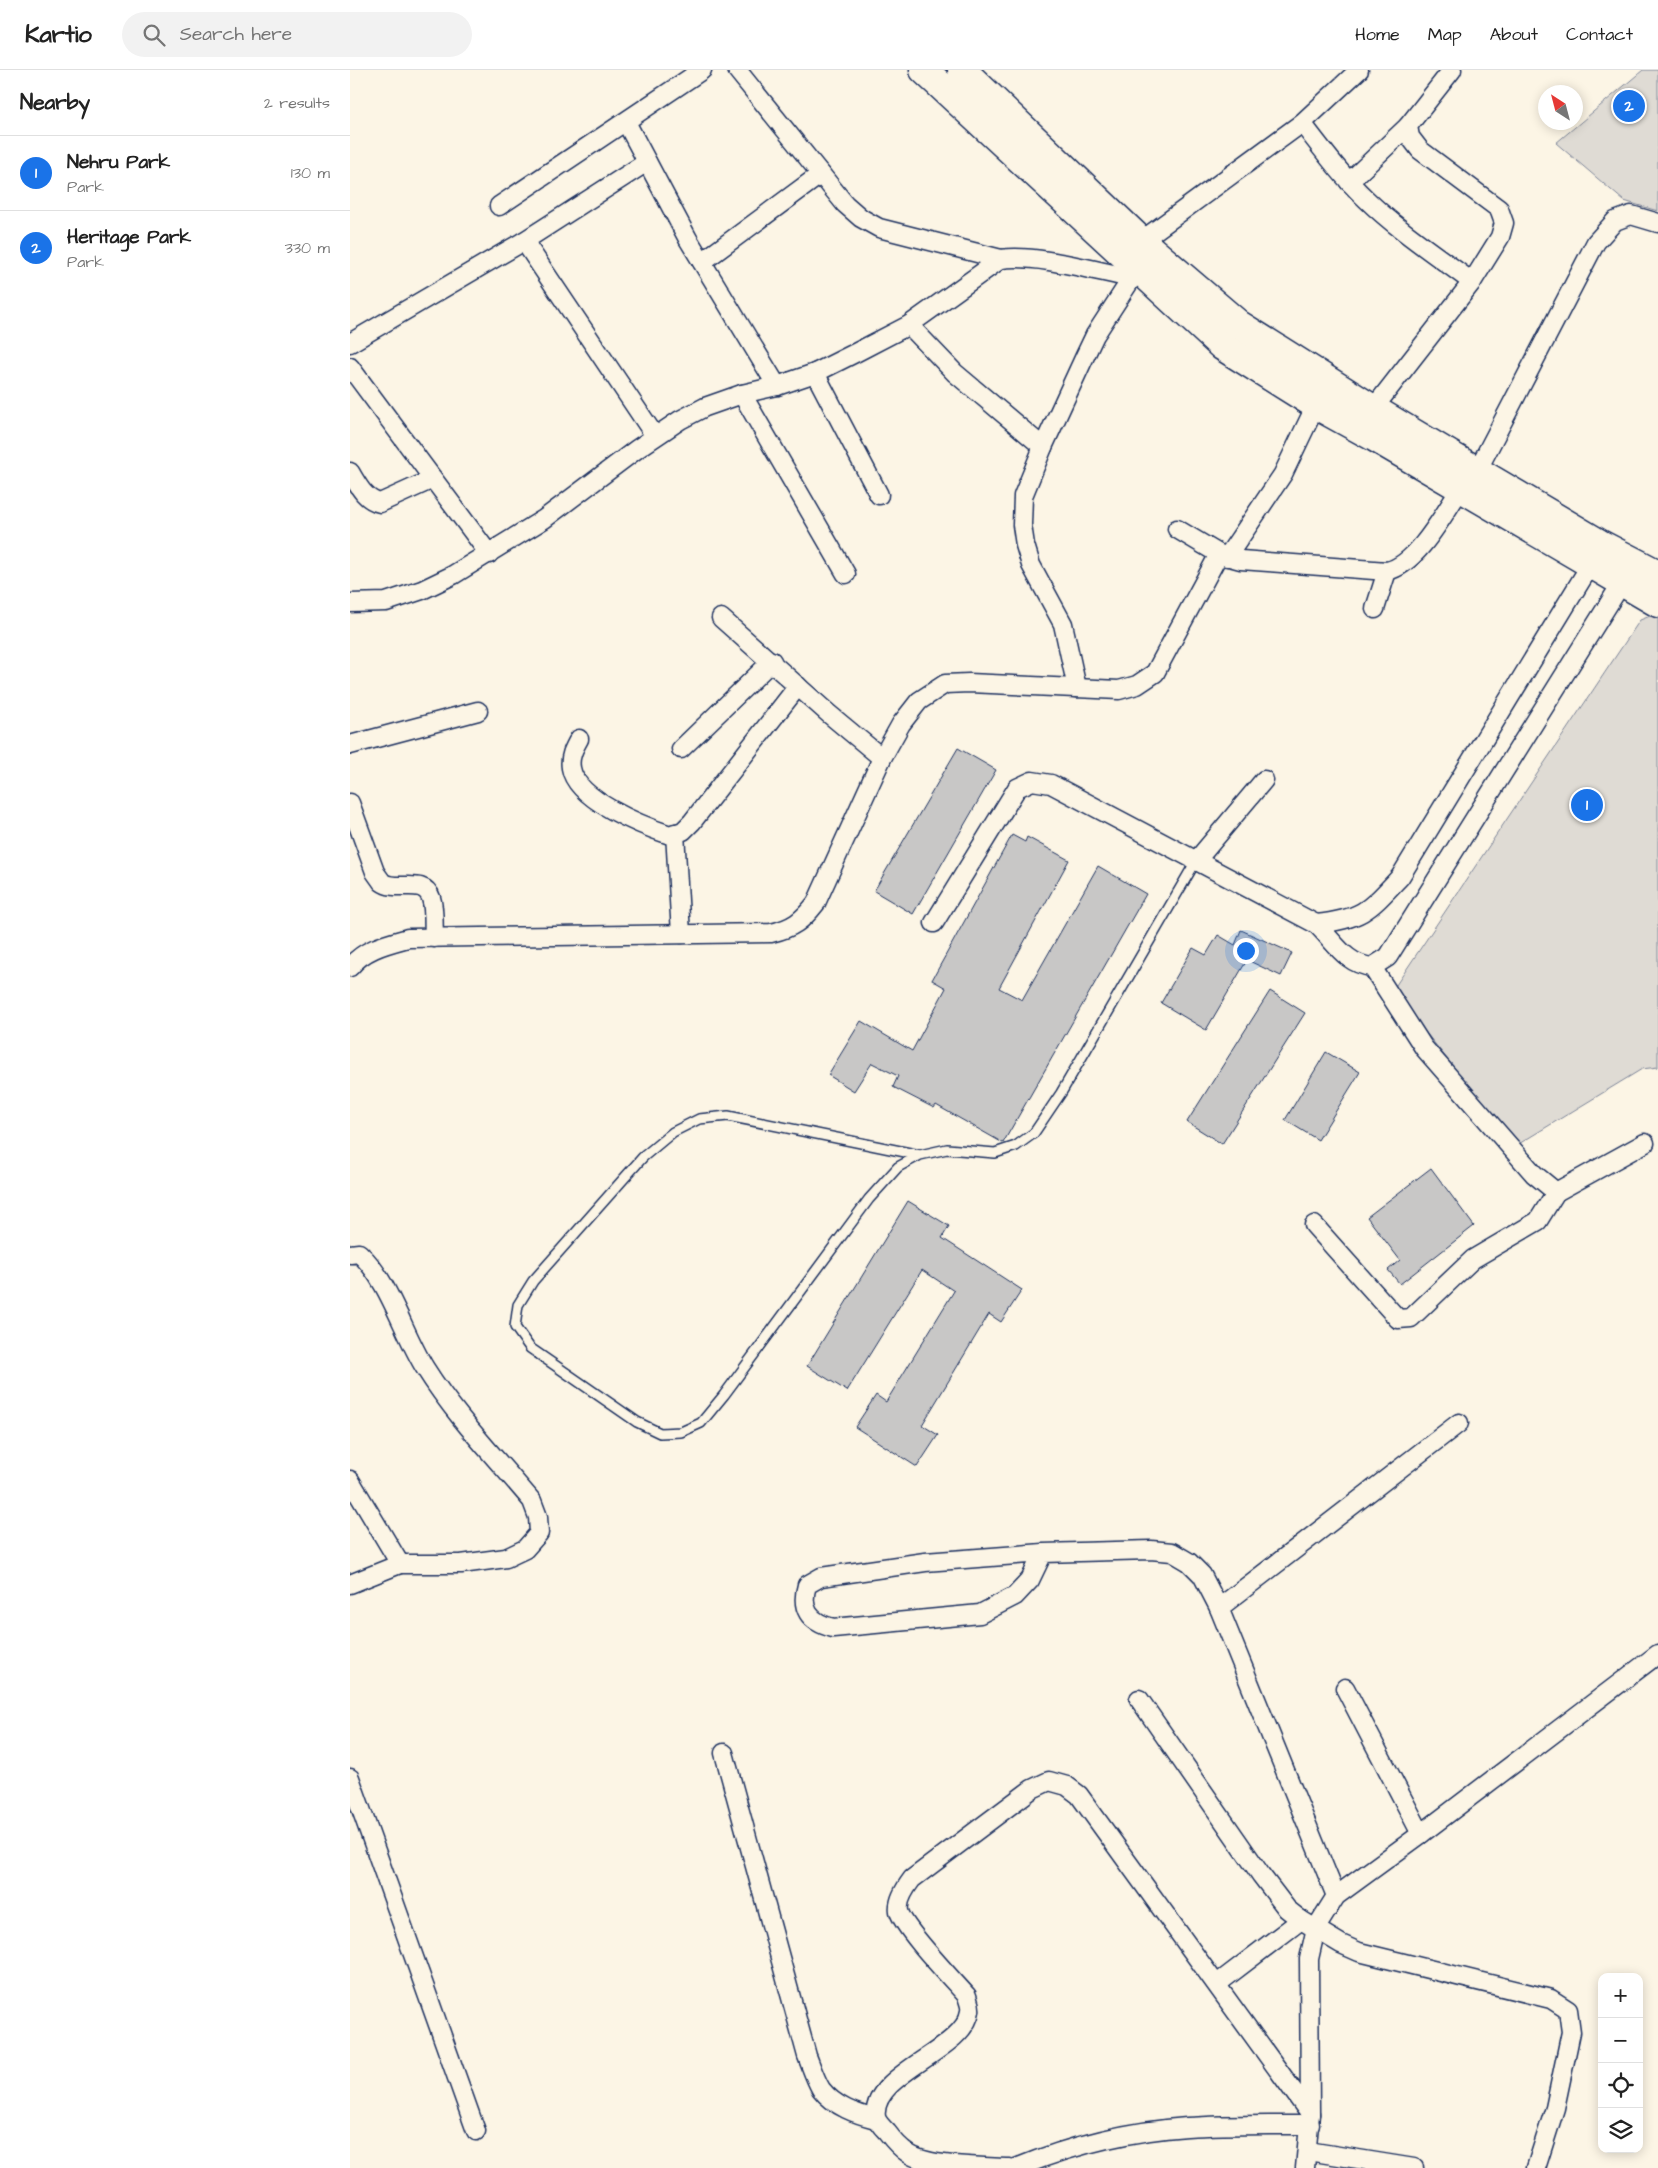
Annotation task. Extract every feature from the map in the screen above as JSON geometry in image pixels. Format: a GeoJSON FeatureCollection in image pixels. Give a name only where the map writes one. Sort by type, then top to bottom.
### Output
{"type":"FeatureCollection","features":[{"type":"Feature","properties":{"kind":"main road"},"geometry":{"type":"LineString","coordinates":[[924,70],[1135,274],[1222,346],[1316,405],[1469,480],[1597,555],[1629,571],[1658,574]]}},
{"type":"Feature","properties":{"kind":"main road"},"geometry":{"type":"LineString","coordinates":[[962,70],[1141,241],[1238,324],[1373,409],[1469,480]]}},
{"type":"Feature","properties":{"kind":"main road"},"geometry":{"type":"LineString","coordinates":[[1629,571],[1658,603]]}},
{"type":"Feature","properties":{"kind":"street"},"geometry":{"type":"LineString","coordinates":[[499,206],[702,70]]}},
{"type":"Feature","properties":{"kind":"street"},"geometry":{"type":"LineString","coordinates":[[737,70],[845,204],[860,218],[879,228],[1001,258],[1032,259],[1135,274],[1095,335],[1043,447],[1023,496],[1022,524],[1025,544],[1031,564],[1063,624],[1078,688]]}},
{"type":"Feature","properties":{"kind":"street"},"geometry":{"type":"LineString","coordinates":[[1141,241],[1302,122],[1360,70]]}},
{"type":"Feature","properties":{"kind":"street"},"geometry":{"type":"LineString","coordinates":[[1349,182],[1408,126],[1452,70]]}},
{"type":"Feature","properties":{"kind":"street"},"geometry":{"type":"LineString","coordinates":[[626,122],[702,262],[777,386]]}},
{"type":"Feature","properties":{"kind":"street"},"geometry":{"type":"LineString","coordinates":[[1302,122],[1349,182],[1388,218],[1472,282]]}},
{"type":"Feature","properties":{"kind":"street"},"geometry":{"type":"LineString","coordinates":[[1373,409],[1472,282],[1500,237],[1504,223],[1499,209],[1420,150],[1410,138],[1408,126]]}},
{"type":"Feature","properties":{"kind":"street"},"geometry":{"type":"LineString","coordinates":[[350,343],[524,241],[647,162]]}},
{"type":"Feature","properties":{"kind":"street"},"geometry":{"type":"LineString","coordinates":[[702,262],[821,174]]}},
{"type":"Feature","properties":{"kind":"street"},"geometry":{"type":"LineString","coordinates":[[1177,529],[1223,555],[1266,563],[1387,571],[1397,569],[1410,558],[1427,538],[1469,480],[1596,242],[1616,221],[1631,215],[1658,223]]}},
{"type":"Feature","properties":{"kind":"street"},"geometry":{"type":"LineString","coordinates":[[524,241],[655,436]]}},
{"type":"Feature","properties":{"kind":"street"},"geometry":{"type":"LineString","coordinates":[[350,604],[386,602],[422,590],[489,554],[544,519],[655,436],[680,420],[705,407],[742,394],[777,386],[815,373],[909,325],[1001,258]]}},
{"type":"Feature","properties":{"kind":"street"},"geometry":{"type":"LineString","coordinates":[[909,325],[955,373],[1043,447]]}},
{"type":"Feature","properties":{"kind":"street"},"geometry":{"type":"LineString","coordinates":[[350,367],[489,554]]}},
{"type":"Feature","properties":{"kind":"street"},"geometry":{"type":"LineString","coordinates":[[815,373],[879,495]]}},
{"type":"Feature","properties":{"kind":"street"},"geometry":{"type":"LineString","coordinates":[[742,394],[846,574]]}},
{"type":"Feature","properties":{"kind":"street"},"geometry":{"type":"LineString","coordinates":[[350,967],[357,958],[375,948],[408,938],[771,933],[788,930],[805,918],[816,903],[882,758],[901,724],[919,701],[946,684],[969,683],[1119,690],[1138,685],[1154,673],[1223,555],[1284,474],[1316,405]]}},
{"type":"Feature","properties":{"kind":"street"},"geometry":{"type":"LineString","coordinates":[[350,472],[372,501],[380,503],[433,479]]}},
{"type":"Feature","properties":{"kind":"street"},"geometry":{"type":"LineString","coordinates":[[1316,924],[1342,921],[1362,914],[1400,877],[1597,555]]}},
{"type":"Feature","properties":{"kind":"street"},"geometry":{"type":"LineString","coordinates":[[1376,609],[1387,571]]}},
{"type":"Feature","properties":{"kind":"street"},"geometry":{"type":"LineString","coordinates":[[934,923],[1017,788],[1032,780],[1051,784],[1316,924],[1344,954],[1359,966],[1372,967],[1388,957],[1629,571]]}},
{"type":"Feature","properties":{"kind":"street"},"geometry":{"type":"LineString","coordinates":[[721,618],[882,758]]}},
{"type":"Feature","properties":{"kind":"street"},"geometry":{"type":"LineString","coordinates":[[681,750],[772,661]]}},
{"type":"Feature","properties":{"kind":"street"},"geometry":{"type":"LineString","coordinates":[[579,739],[572,751],[571,770],[592,797],[604,806],[632,820],[670,835],[683,830],[692,822],[798,686]]}},
{"type":"Feature","properties":{"kind":"street"},"geometry":{"type":"LineString","coordinates":[[350,746],[478,711]]}},
{"type":"Feature","properties":{"kind":"street"},"geometry":{"type":"LineString","coordinates":[[1196,861],[1264,780]]}},
{"type":"Feature","properties":{"kind":"street"},"geometry":{"type":"LineString","coordinates":[[350,803],[353,822],[376,872],[383,882],[392,886],[414,885],[424,889],[431,898],[434,938]]}},
{"type":"Feature","properties":{"kind":"street"},"geometry":{"type":"LineString","coordinates":[[675,833],[681,934]]}},
{"type":"Feature","properties":{"kind":"street"},"geometry":{"type":"LineString","coordinates":[[1372,967],[1424,1048],[1534,1174],[1556,1192]]}},
{"type":"Feature","properties":{"kind":"street"},"geometry":{"type":"LineString","coordinates":[[1314,1225],[1398,1319],[1412,1318],[1473,1259],[1538,1221],[1556,1192],[1645,1144]]}},
{"type":"Feature","properties":{"kind":"street"},"geometry":{"type":"LineString","coordinates":[[350,1254],[359,1253],[368,1262],[379,1278],[409,1340],[442,1393],[532,1501],[538,1517],[540,1533],[524,1549],[506,1558],[461,1564],[400,1564],[350,1584]]}},
{"type":"Feature","properties":{"kind":"street"},"geometry":{"type":"LineString","coordinates":[[1219,1608],[1459,1423]]}},
{"type":"Feature","properties":{"kind":"street"},"geometry":{"type":"LineString","coordinates":[[350,1480],[400,1564]]}},
{"type":"Feature","properties":{"kind":"street"},"geometry":{"type":"LineString","coordinates":[[1043,1553],[1030,1580],[1015,1596],[980,1614],[833,1628],[820,1625],[810,1616],[804,1598],[807,1585],[821,1577],[925,1562],[1043,1553],[1151,1550],[1172,1552],[1189,1562],[1202,1575],[1219,1608],[1336,1896]]}},
{"type":"Feature","properties":{"kind":"street"},"geometry":{"type":"LineString","coordinates":[[1217,1984],[1309,1924],[1336,1896],[1421,1834],[1658,1654]]}},
{"type":"Feature","properties":{"kind":"street"},"geometry":{"type":"LineString","coordinates":[[1345,1688],[1421,1834]]}},
{"type":"Feature","properties":{"kind":"street"},"geometry":{"type":"LineString","coordinates":[[1139,1700],[1261,1875],[1287,1909],[1341,1944],[1359,1952],[1551,1999],[1568,2010],[1571,2032],[1555,2108],[1536,2168]]}},
{"type":"Feature","properties":{"kind":"street"},"geometry":{"type":"LineString","coordinates":[[724,1753],[807,2056],[822,2089],[837,2104],[852,2113],[876,2119],[892,2139],[909,2154],[935,2162],[1010,2168]]}},
{"type":"Feature","properties":{"kind":"street"},"geometry":{"type":"LineString","coordinates":[[350,1778],[476,2130]]}},
{"type":"Feature","properties":{"kind":"street"},"geometry":{"type":"LineString","coordinates":[[876,2119],[876,2102],[885,2089],[952,2037],[966,2023],[971,2009],[967,1996],[907,1925],[899,1910],[903,1892],[912,1879],[1032,1789],[1049,1781],[1067,1786],[1079,1795],[1217,1984],[1310,2119]]}},
{"type":"Feature","properties":{"kind":"street"},"geometry":{"type":"LineString","coordinates":[[1309,1924],[1310,2119],[1307,2159],[1414,2168]]}},
{"type":"Feature","properties":{"kind":"street"},"geometry":{"type":"LineString","coordinates":[[1016,2168],[1075,2147],[1118,2136],[1185,2127],[1310,2119]]}},
{"type":"Feature","properties":{"kind":"lane"},"geometry":{"type":"LineString","coordinates":[[920,1155],[728,1116],[699,1119],[673,1132],[643,1157],[533,1281],[518,1305],[515,1327],[530,1348],[637,1422],[660,1433],[682,1432],[701,1423],[724,1395],[869,1199],[898,1167],[920,1155],[946,1149],[995,1153],[1016,1146],[1034,1133],[1061,1094],[1196,861]]}},
{"type":"Feature","properties":{"kind":"shaded area"},"geometry":{"type":"Polygon","coordinates":[[[1643,70],[1658,70],[1658,211],[1624,201],[1556,143],[1571,130],[1583,130],[1583,120],[1643,70]]]}},
{"type":"Feature","properties":{"kind":"shaded area"},"geometry":{"type":"Polygon","coordinates":[[[1658,613],[1658,1067],[1642,1069],[1517,1145],[1392,991],[1640,620],[1658,613]]]}},
{"type":"Feature","properties":{"kind":"building"},"geometry":{"type":"Polygon","coordinates":[[[958,748],[996,770],[913,914],[874,891],[958,748]]]}},
{"type":"Feature","properties":{"kind":"building"},"geometry":{"type":"Polygon","coordinates":[[[1012,835],[1025,842],[1027,837],[1069,860],[999,988],[1022,1000],[1098,866],[1146,894],[1003,1143],[936,1105],[934,1108],[893,1087],[898,1076],[872,1063],[854,1091],[828,1075],[861,1021],[912,1051],[946,988],[932,980],[1012,835]]]}},
{"type":"Feature","properties":{"kind":"building"},"geometry":{"type":"Polygon","coordinates":[[[1241,930],[1292,953],[1281,976],[1247,960],[1206,1030],[1161,1003],[1193,948],[1206,955],[1218,935],[1235,945],[1241,930]]]}},
{"type":"Feature","properties":{"kind":"building"},"geometry":{"type":"Polygon","coordinates":[[[1270,991],[1305,1013],[1222,1144],[1187,1122],[1270,991]]]}},
{"type":"Feature","properties":{"kind":"building"},"geometry":{"type":"Polygon","coordinates":[[[1326,1052],[1360,1072],[1318,1140],[1285,1120],[1326,1052]]]}},
{"type":"Feature","properties":{"kind":"building"},"geometry":{"type":"Polygon","coordinates":[[[1431,1168],[1474,1226],[1400,1284],[1388,1270],[1400,1260],[1367,1217],[1431,1168]]]}},
{"type":"Feature","properties":{"kind":"building"},"geometry":{"type":"Polygon","coordinates":[[[908,1201],[949,1226],[942,1238],[1022,1290],[1001,1322],[989,1314],[922,1425],[938,1435],[917,1467],[855,1427],[876,1395],[886,1402],[954,1291],[922,1270],[847,1391],[807,1366],[908,1201]]]}},
{"type":"Feature","properties":{"kind":"place","name":"Heritage Park"},"geometry":{"type":"Point","coordinates":[1629,106]}},
{"type":"Feature","properties":{"kind":"place","name":"Nehru Park"},"geometry":{"type":"Point","coordinates":[1587,805]}}]}
